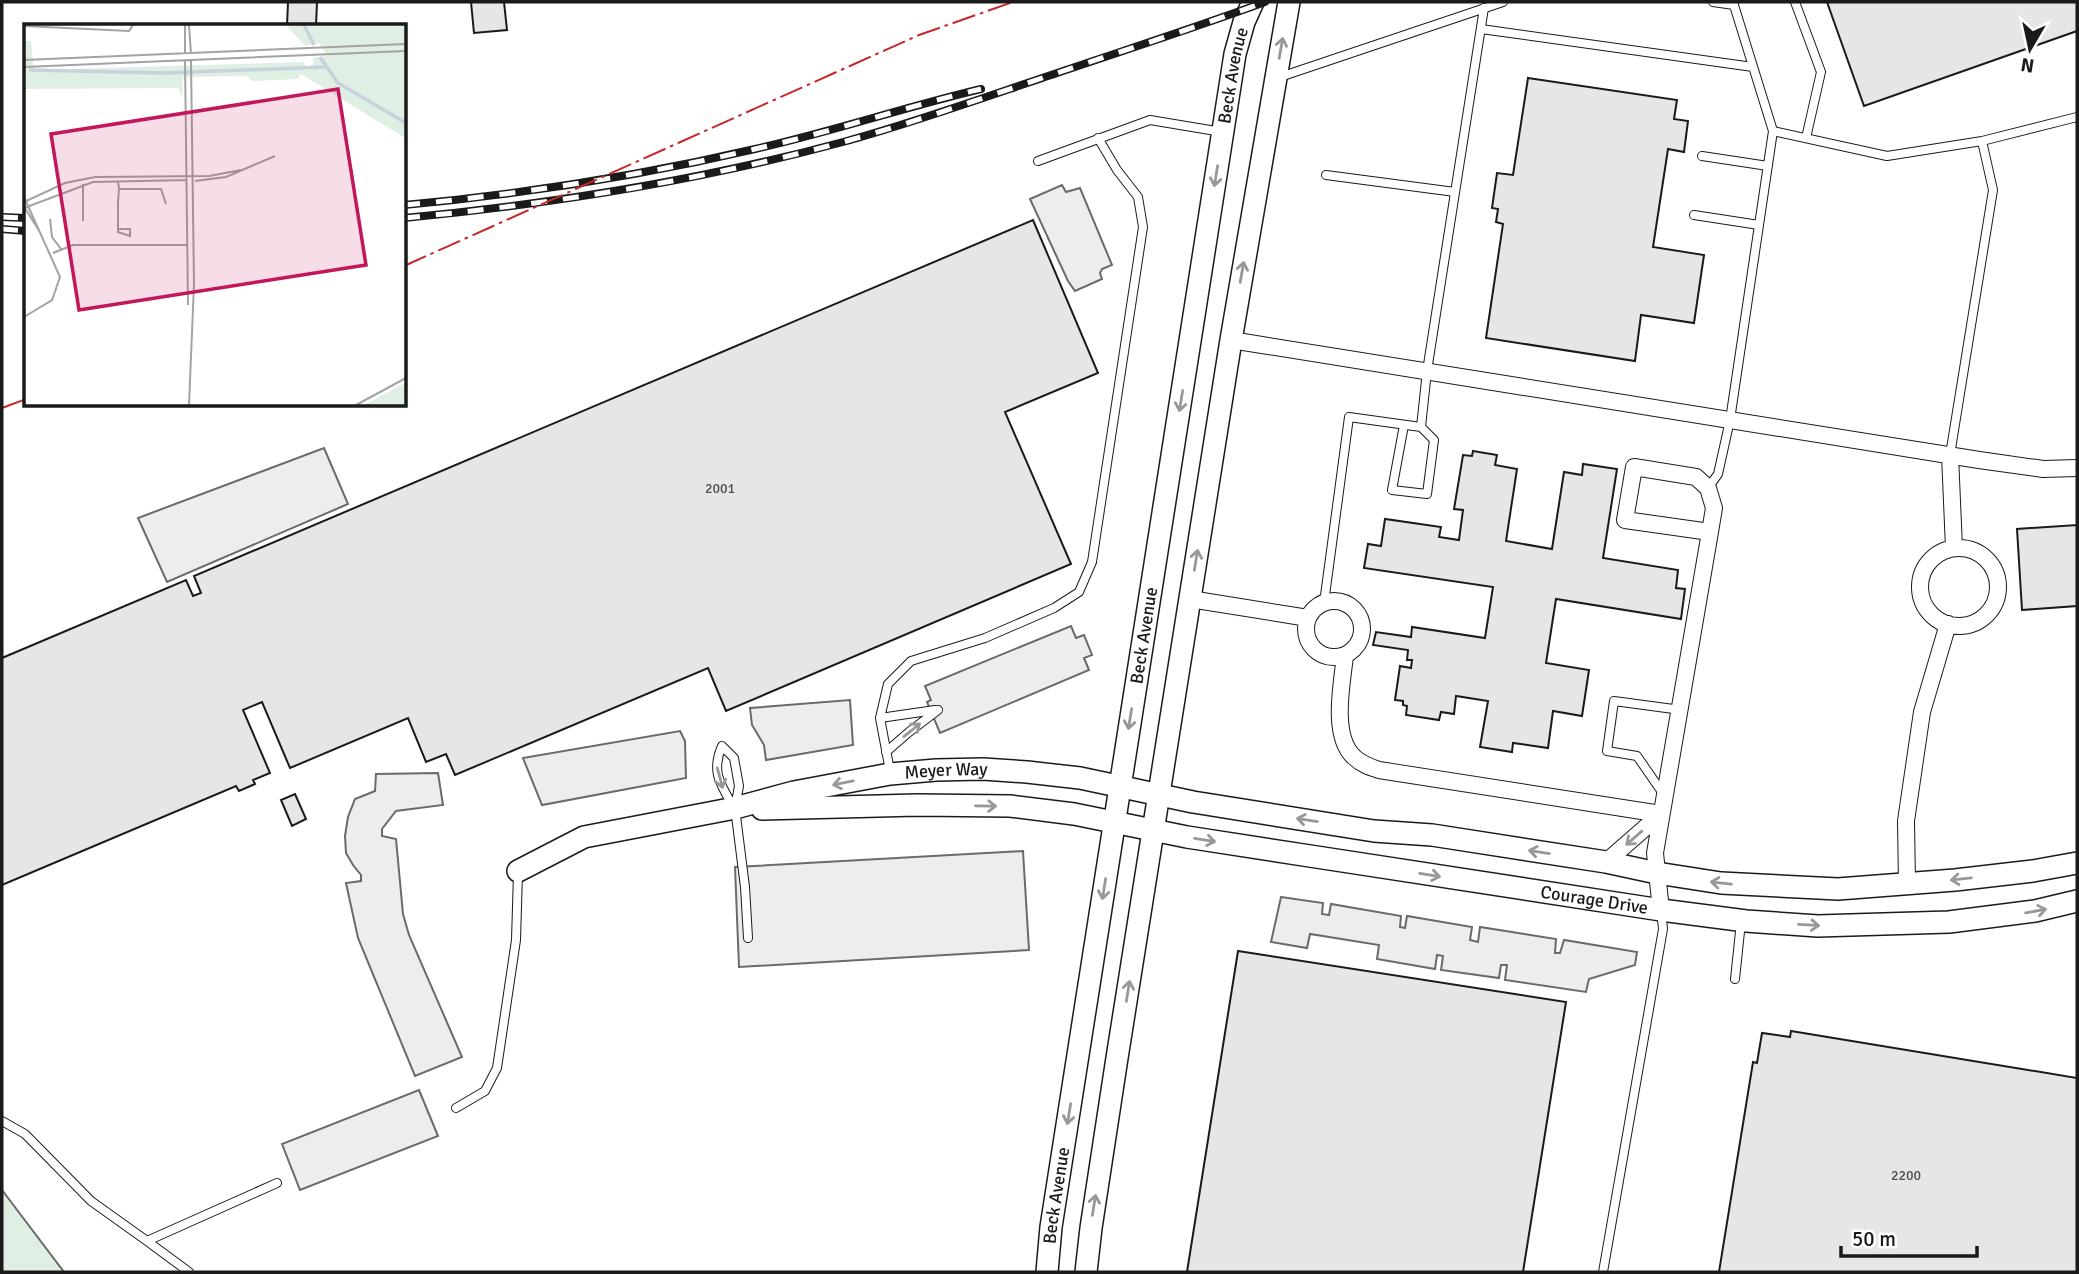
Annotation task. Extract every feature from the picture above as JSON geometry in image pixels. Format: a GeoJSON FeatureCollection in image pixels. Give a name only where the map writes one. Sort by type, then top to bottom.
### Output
{"type":"FeatureCollection","features":[{"type":"Feature","properties":{"kind":"street","name":"Beck Avenue"},"geometry":{"type":"LineString","coordinates":[[1047,1272],[1051,1227],[1222,132],[1235,54],[1253,2]]}},
{"type":"Feature","properties":{"kind":"street"},"geometry":{"type":"LineString","coordinates":[[1086,1272],[1109,1110],[1231,340],[1289,2]]}},
{"type":"Feature","properties":{"kind":"street"},"geometry":{"type":"LineString","coordinates":[[1231,340],[1950,455],[2043,469],[2077,468]]}},
{"type":"Feature","properties":{"kind":"street"},"geometry":{"type":"LineString","coordinates":[[1950,455],[1954,548]]}},
{"type":"Feature","properties":{"kind":"street"},"geometry":{"type":"LineString","coordinates":[[1661,910],[1656,853],[1661,814],[1681,710],[1714,508],[1708,488],[1696,477],[1634,467],[1625,520],[1710,532]]}},
{"type":"Feature","properties":{"kind":"street"},"geometry":{"type":"LineString","coordinates":[[1954,548],[1969,549],[1983,556],[1993,567],[1997,582],[1996,597],[1989,611],[1978,621],[1964,625],[1948,624],[1934,617],[1924,606],[1920,591],[1921,576],[1928,562],[1940,552],[1954,548]]}},
{"type":"Feature","properties":{"kind":"street"},"geometry":{"type":"LineString","coordinates":[[1190,599],[1308,618]]}},
{"type":"Feature","properties":{"kind":"street"},"geometry":{"type":"LineString","coordinates":[[1341,602],[1349,606],[1360,619],[1362,628],[1358,645],[1345,656],[1326,657],[1311,646],[1307,637],[1308,618],[1324,603],[1341,602]]}},
{"type":"Feature","properties":{"kind":"street"},"geometry":{"type":"LineString","coordinates":[[1907,883],[1906,821],[1922,712],[1948,624]]}},
{"type":"Feature","properties":{"kind":"street"},"geometry":{"type":"LineString","coordinates":[[1345,656],[1340,725],[1345,744],[1353,757],[1366,765],[1379,770],[1661,814]]}},
{"type":"Feature","properties":{"kind":"street","name":"Meyer Way"},"geometry":{"type":"LineString","coordinates":[[518,872],[584,837],[890,774],[984,769],[1067,777],[1159,794]]}},
{"type":"Feature","properties":{"kind":"street","name":"Courage Drive"},"geometry":{"type":"LineString","coordinates":[[1159,794],[1193,802],[1374,831],[1432,835],[1721,883],[1838,889],[1994,876],[2077,863]]}},
{"type":"Feature","properties":{"kind":"street","name":"Meyer Way"},"geometry":{"type":"LineString","coordinates":[[735,808],[1010,806],[1114,822]]}},
{"type":"Feature","properties":{"kind":"street"},"geometry":{"type":"LineString","coordinates":[[1606,862],[1661,814]]}},
{"type":"Feature","properties":{"kind":"street","name":"Courage Drive"},"geometry":{"type":"LineString","coordinates":[[1114,822],[1214,841],[1741,920],[1818,926],[1949,922],[2035,911],[2077,901]]}},
{"type":"Feature","properties":{"kind":"lane"},"geometry":{"type":"LineString","coordinates":[[1276,79],[1503,2]]}},
{"type":"Feature","properties":{"kind":"lane"},"geometry":{"type":"LineString","coordinates":[[1708,488],[1718,474],[1730,420],[1773,131],[1733,4],[1713,2]]}},
{"type":"Feature","properties":{"kind":"lane"},"geometry":{"type":"LineString","coordinates":[[1795,2],[1821,72],[1805,138]]}},
{"type":"Feature","properties":{"kind":"lane"},"geometry":{"type":"LineString","coordinates":[[1421,427],[1426,371],[1484,8]]}},
{"type":"Feature","properties":{"kind":"lane"},"geometry":{"type":"LineString","coordinates":[[1481,29],[1753,66]]}},
{"type":"Feature","properties":{"kind":"lane"},"geometry":{"type":"LineString","coordinates":[[1773,131],[1887,156],[1982,141],[2077,117]]}},
{"type":"Feature","properties":{"kind":"lane"},"geometry":{"type":"LineString","coordinates":[[1038,161],[1150,120],[1222,132]]}},
{"type":"Feature","properties":{"kind":"lane"},"geometry":{"type":"LineString","coordinates":[[890,774],[880,718],[888,684],[911,661],[985,638],[1054,608],[1079,592],[1092,562],[1143,227],[1138,197],[1117,170],[1098,138]]}},
{"type":"Feature","properties":{"kind":"lane"},"geometry":{"type":"LineString","coordinates":[[1950,455],[1993,190],[1982,141]]}},
{"type":"Feature","properties":{"kind":"lane"},"geometry":{"type":"LineString","coordinates":[[1702,156],[1768,166]]}},
{"type":"Feature","properties":{"kind":"lane"},"geometry":{"type":"LineString","coordinates":[[1326,175],[1455,192]]}},
{"type":"Feature","properties":{"kind":"lane"},"geometry":{"type":"LineString","coordinates":[[1694,215],[1759,225]]}},
{"type":"Feature","properties":{"kind":"lane"},"geometry":{"type":"LineString","coordinates":[[1324,603],[1349,417],[1421,427],[1434,440],[1427,494],[1392,490],[1404,425]]}},
{"type":"Feature","properties":{"kind":"lane"},"geometry":{"type":"LineString","coordinates":[[1664,795],[1637,756],[1607,751],[1615,701],[1681,710]]}},
{"type":"Feature","properties":{"kind":"lane"},"geometry":{"type":"LineString","coordinates":[[880,718],[938,710],[886,752]]}},
{"type":"Feature","properties":{"kind":"lane"},"geometry":{"type":"LineString","coordinates":[[735,808],[721,786],[716,761],[722,746],[734,758],[739,786],[735,808],[748,938]]}},
{"type":"Feature","properties":{"kind":"lane"},"geometry":{"type":"LineString","coordinates":[[456,1108],[485,1091],[497,1068],[516,940],[518,872]]}},
{"type":"Feature","properties":{"kind":"lane"},"geometry":{"type":"LineString","coordinates":[[1603,1272],[1663,929],[1661,910]]}},
{"type":"Feature","properties":{"kind":"lane"},"geometry":{"type":"LineString","coordinates":[[1735,979],[1741,920]]}},
{"type":"Feature","properties":{"kind":"lane"},"geometry":{"type":"LineString","coordinates":[[2,1121],[25,1134],[91,1201],[189,1272]]}},
{"type":"Feature","properties":{"kind":"lane"},"geometry":{"type":"LineString","coordinates":[[147,1241],[277,1183]]}},
{"type":"Feature","properties":{"kind":"green space"},"geometry":{"type":"Polygon","coordinates":[[[2,1190],[64,1272],[2,1272],[2,1190]]]}},
{"type":"Feature","properties":{"kind":"shaded area"},"geometry":{"type":"Polygon","coordinates":[[[1062,185],[1066,192],[1080,188],[1112,265],[1102,269],[1102,279],[1075,291],[1030,199],[1062,185]]]}},
{"type":"Feature","properties":{"kind":"shaded area"},"geometry":{"type":"Polygon","coordinates":[[[324,448],[348,504],[167,582],[138,518],[324,448]]]}},
{"type":"Feature","properties":{"kind":"shaded area"},"geometry":{"type":"Polygon","coordinates":[[[1071,626],[1076,638],[1084,635],[1092,655],[1084,658],[1089,670],[940,733],[927,702],[931,700],[925,686],[1071,626]]]}},
{"type":"Feature","properties":{"kind":"shaded area"},"geometry":{"type":"Polygon","coordinates":[[[850,700],[853,745],[766,760],[764,745],[752,725],[750,708],[850,700]]]}},
{"type":"Feature","properties":{"kind":"shaded area"},"geometry":{"type":"Polygon","coordinates":[[[680,731],[685,741],[686,778],[542,805],[523,758],[680,731]]]}},
{"type":"Feature","properties":{"kind":"shaded area"},"geometry":{"type":"Polygon","coordinates":[[[438,773],[443,805],[396,811],[382,829],[382,836],[396,839],[403,914],[409,935],[462,1057],[415,1076],[358,938],[346,883],[361,881],[361,875],[346,853],[345,836],[355,799],[375,791],[376,774],[438,773]]]}},
{"type":"Feature","properties":{"kind":"shaded area"},"geometry":{"type":"Polygon","coordinates":[[[1023,851],[1029,950],[739,967],[735,867],[1023,851]]]}},
{"type":"Feature","properties":{"kind":"shaded area"},"geometry":{"type":"Polygon","coordinates":[[[1281,897],[1323,903],[1322,914],[1329,915],[1331,904],[1401,916],[1400,927],[1405,928],[1407,916],[1472,927],[1470,940],[1478,942],[1480,927],[1556,939],[1555,953],[1560,953],[1564,940],[1637,952],[1635,965],[1589,979],[1586,992],[1505,980],[1507,965],[1501,965],[1499,978],[1441,970],[1443,956],[1437,955],[1435,969],[1377,959],[1379,945],[1310,934],[1307,948],[1271,942],[1281,897]]]}},
{"type":"Feature","properties":{"kind":"shaded area"},"geometry":{"type":"Polygon","coordinates":[[[419,1090],[438,1136],[300,1190],[282,1144],[419,1090]]]}},
{"type":"Feature","properties":{"kind":"building"},"geometry":{"type":"Polygon","coordinates":[[[288,2],[317,2],[316,24],[287,24],[288,2]]]}},
{"type":"Feature","properties":{"kind":"building"},"geometry":{"type":"Polygon","coordinates":[[[471,2],[504,2],[507,30],[474,33],[471,2]]]}},
{"type":"Feature","properties":{"kind":"building"},"geometry":{"type":"Polygon","coordinates":[[[1827,2],[2077,2],[2077,31],[1864,106],[1827,2]]]}},
{"type":"Feature","properties":{"kind":"building"},"geometry":{"type":"Polygon","coordinates":[[[1528,78],[1677,100],[1674,119],[1688,121],[1684,152],[1668,149],[1653,247],[1704,255],[1694,323],[1641,315],[1635,361],[1486,338],[1503,224],[1496,222],[1498,209],[1492,208],[1497,173],[1513,175],[1528,78]]]}},
{"type":"Feature","properties":{"kind":"building"},"geometry":{"type":"Polygon","coordinates":[[[1033,220],[1098,373],[1005,412],[1071,564],[726,711],[708,668],[455,775],[446,754],[426,762],[408,718],[290,768],[262,702],[243,710],[270,773],[253,780],[255,784],[239,791],[236,786],[2,885],[2,658],[186,580],[193,596],[201,593],[194,576],[1033,220]]]}},
{"type":"Feature","properties":{"kind":"building"},"geometry":{"type":"Polygon","coordinates":[[[1473,451],[1497,455],[1495,465],[1517,469],[1506,541],[1552,549],[1564,472],[1582,475],[1583,464],[1617,469],[1603,558],[1678,570],[1676,588],[1685,589],[1681,619],[1556,599],[1546,663],[1589,670],[1582,716],[1553,711],[1548,748],[1513,743],[1512,752],[1480,747],[1488,701],[1456,696],[1454,714],[1441,712],[1439,720],[1406,715],[1407,706],[1403,705],[1403,701],[1395,700],[1400,666],[1411,668],[1412,660],[1407,660],[1408,650],[1373,645],[1376,632],[1411,637],[1412,627],[1485,638],[1493,587],[1364,568],[1368,544],[1381,546],[1385,519],[1441,527],[1439,537],[1459,540],[1463,510],[1454,509],[1463,455],[1472,456],[1473,451]]]}},
{"type":"Feature","properties":{"kind":"building"},"geometry":{"type":"Polygon","coordinates":[[[2077,525],[2077,606],[2022,610],[2017,529],[2077,525]]]}},
{"type":"Feature","properties":{"kind":"building"},"geometry":{"type":"Polygon","coordinates":[[[295,794],[306,819],[292,826],[281,800],[295,794]]]}},
{"type":"Feature","properties":{"kind":"building"},"geometry":{"type":"Polygon","coordinates":[[[1238,951],[1566,1002],[1523,1272],[1187,1272],[1238,951]]]}},
{"type":"Feature","properties":{"kind":"building"},"geometry":{"type":"Polygon","coordinates":[[[1791,1031],[2077,1078],[2077,1272],[1719,1272],[1753,1062],[1757,1063],[1762,1033],[1790,1037],[1791,1031]]]}},
{"type":"Feature","properties":{"kind":"railway"},"geometry":{"type":"LineString","coordinates":[[406,218],[570,198],[789,156],[925,117],[1265,2]]}},
{"type":"Feature","properties":{"kind":"railway"},"geometry":{"type":"LineString","coordinates":[[406,205],[537,190],[668,168],[783,142],[981,89]]}},
{"type":"Feature","properties":{"kind":"railway"},"geometry":{"type":"LineString","coordinates":[[2,217],[24,218]]}},
{"type":"Feature","properties":{"kind":"railway"},"geometry":{"type":"LineString","coordinates":[[2,229],[24,231]]}},
{"type":"Feature","properties":{"kind":"power"},"geometry":{"type":"LineString","coordinates":[[406,265],[919,35],[1013,2]]}},
{"type":"Feature","properties":{"kind":"power"},"geometry":{"type":"LineString","coordinates":[[2,408],[24,400]]}}]}
